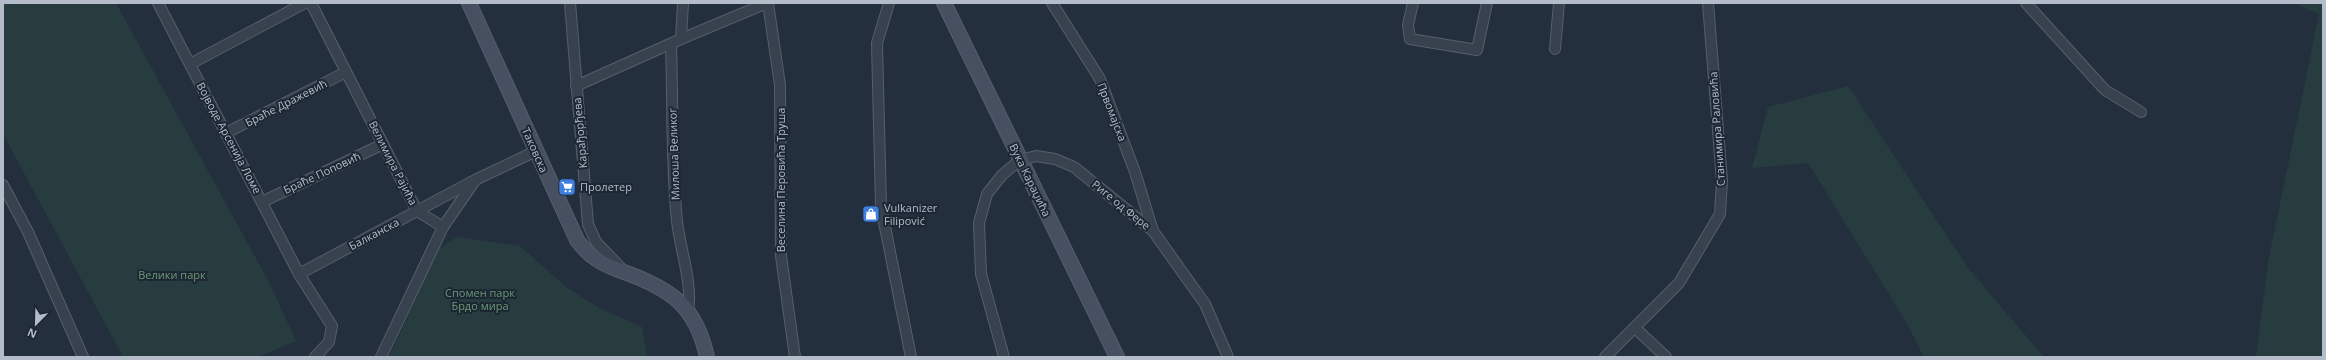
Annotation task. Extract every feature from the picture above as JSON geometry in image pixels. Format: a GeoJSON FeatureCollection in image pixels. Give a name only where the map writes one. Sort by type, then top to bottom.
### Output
{"type":"FeatureCollection","features":[{"type":"Feature","properties":{"kind":"street","name":"Војводе Арсенија Ломе"},"geometry":{"type":"LineString","coordinates":[[158,3],[299,274],[332,326],[329,342],[315,357]]}},
{"type":"Feature","properties":{"kind":"street"},"geometry":{"type":"LineString","coordinates":[[190,64],[305,3]]}},
{"type":"Feature","properties":{"kind":"street","name":"Велимира Рајића"},"geometry":{"type":"LineString","coordinates":[[311,3],[417,211],[443,227]]}},
{"type":"Feature","properties":{"kind":"street","name":"Таковска"},"geometry":{"type":"LineString","coordinates":[[469,3],[572,230],[581,246],[598,261],[669,292],[688,310],[700,332],[707,357]]}},
{"type":"Feature","properties":{"kind":"street","name":"Карађорђева"},"geometry":{"type":"LineString","coordinates":[[570,3],[589,229],[601,248],[625,272]]}},
{"type":"Feature","properties":{"kind":"street"},"geometry":{"type":"LineString","coordinates":[[681,39],[683,3]]}},
{"type":"Feature","properties":{"kind":"street"},"geometry":{"type":"LineString","coordinates":[[576,86],[671,45],[681,39],[768,3]]}},
{"type":"Feature","properties":{"kind":"street","name":"Веселина Перовића Труша"},"geometry":{"type":"LineString","coordinates":[[768,3],[780,85],[780,256],[795,357]]}},
{"type":"Feature","properties":{"kind":"street"},"geometry":{"type":"LineString","coordinates":[[889,3],[877,43],[881,207],[911,357]]}},
{"type":"Feature","properties":{"kind":"street","name":"Вука Караџића"},"geometry":{"type":"LineString","coordinates":[[944,3],[1117,357]]}},
{"type":"Feature","properties":{"kind":"street","name":"Првомајска"},"geometry":{"type":"LineString","coordinates":[[1052,3],[1100,79],[1135,172],[1153,230]]}},
{"type":"Feature","properties":{"kind":"street"},"geometry":{"type":"LineString","coordinates":[[1413,3],[1408,25],[1410,39],[1477,50],[1487,3]]}},
{"type":"Feature","properties":{"kind":"street"},"geometry":{"type":"LineString","coordinates":[[1555,49],[1559,3]]}},
{"type":"Feature","properties":{"kind":"street","name":"Станимира Раловића"},"geometry":{"type":"LineString","coordinates":[[1605,357],[1679,282],[1720,214],[1722,181],[1708,3]]}},
{"type":"Feature","properties":{"kind":"street"},"geometry":{"type":"LineString","coordinates":[[2026,3],[2105,90],[2122,102],[2141,112]]}},
{"type":"Feature","properties":{"kind":"street","name":"Милоша Великог"},"geometry":{"type":"LineString","coordinates":[[671,45],[676,208],[680,249],[690,295],[688,310]]}},
{"type":"Feature","properties":{"kind":"street","name":"Браће Дражевић"},"geometry":{"type":"LineString","coordinates":[[226,133],[346,72]]}},
{"type":"Feature","properties":{"kind":"street","name":"Браће Поповић"},"geometry":{"type":"LineString","coordinates":[[262,202],[383,144]]}},
{"type":"Feature","properties":{"kind":"street","name":"Балканска"},"geometry":{"type":"LineString","coordinates":[[299,274],[475,180],[536,151]]}},
{"type":"Feature","properties":{"kind":"street","name":"Риге од Фере"},"geometry":{"type":"LineString","coordinates":[[1020,160],[1036,156],[1055,159],[1074,167],[1153,230],[1205,304],[1228,357]]}},
{"type":"Feature","properties":{"kind":"street"},"geometry":{"type":"LineString","coordinates":[[1004,357],[981,274],[979,223],[987,194],[1002,175],[1020,160]]}},
{"type":"Feature","properties":{"kind":"street"},"geometry":{"type":"LineString","coordinates":[[381,357],[443,227],[475,180]]}},
{"type":"Feature","properties":{"kind":"street"},"geometry":{"type":"LineString","coordinates":[[3,185],[28,232],[83,357]]}},
{"type":"Feature","properties":{"kind":"street"},"geometry":{"type":"LineString","coordinates":[[1635,328],[1666,357]]}},
{"type":"Feature","properties":{"kind":"green space","name":"Велики парк"},"geometry":{"type":"Polygon","coordinates":[[[3,3],[116,3],[270,284],[296,341],[257,357],[123,357],[3,134],[3,3]]]}},
{"type":"Feature","properties":{"kind":"green space"},"geometry":{"type":"Polygon","coordinates":[[[2293,3],[2323,3],[2323,357],[2256,357],[2268,262],[2319,14],[2293,3]]]}},
{"type":"Feature","properties":{"kind":"green space"},"geometry":{"type":"Polygon","coordinates":[[[1848,86],[1969,269],[2044,357],[1924,357],[1906,322],[1808,163],[1752,168],[1768,107],[1848,86]]]}},
{"type":"Feature","properties":{"kind":"green space","name":"Спомен парк Брдо мира"},"geometry":{"type":"Polygon","coordinates":[[[457,237],[520,246],[566,287],[599,308],[642,327],[647,357],[389,357],[438,249],[457,237]]]}},
{"type":"Feature","properties":{"kind":"place","name":"Пролетер"},"geometry":{"type":"Point","coordinates":[567,187]}},
{"type":"Feature","properties":{"kind":"place","name":"Vulkanizer Filipović"},"geometry":{"type":"Point","coordinates":[871,214]}}]}
